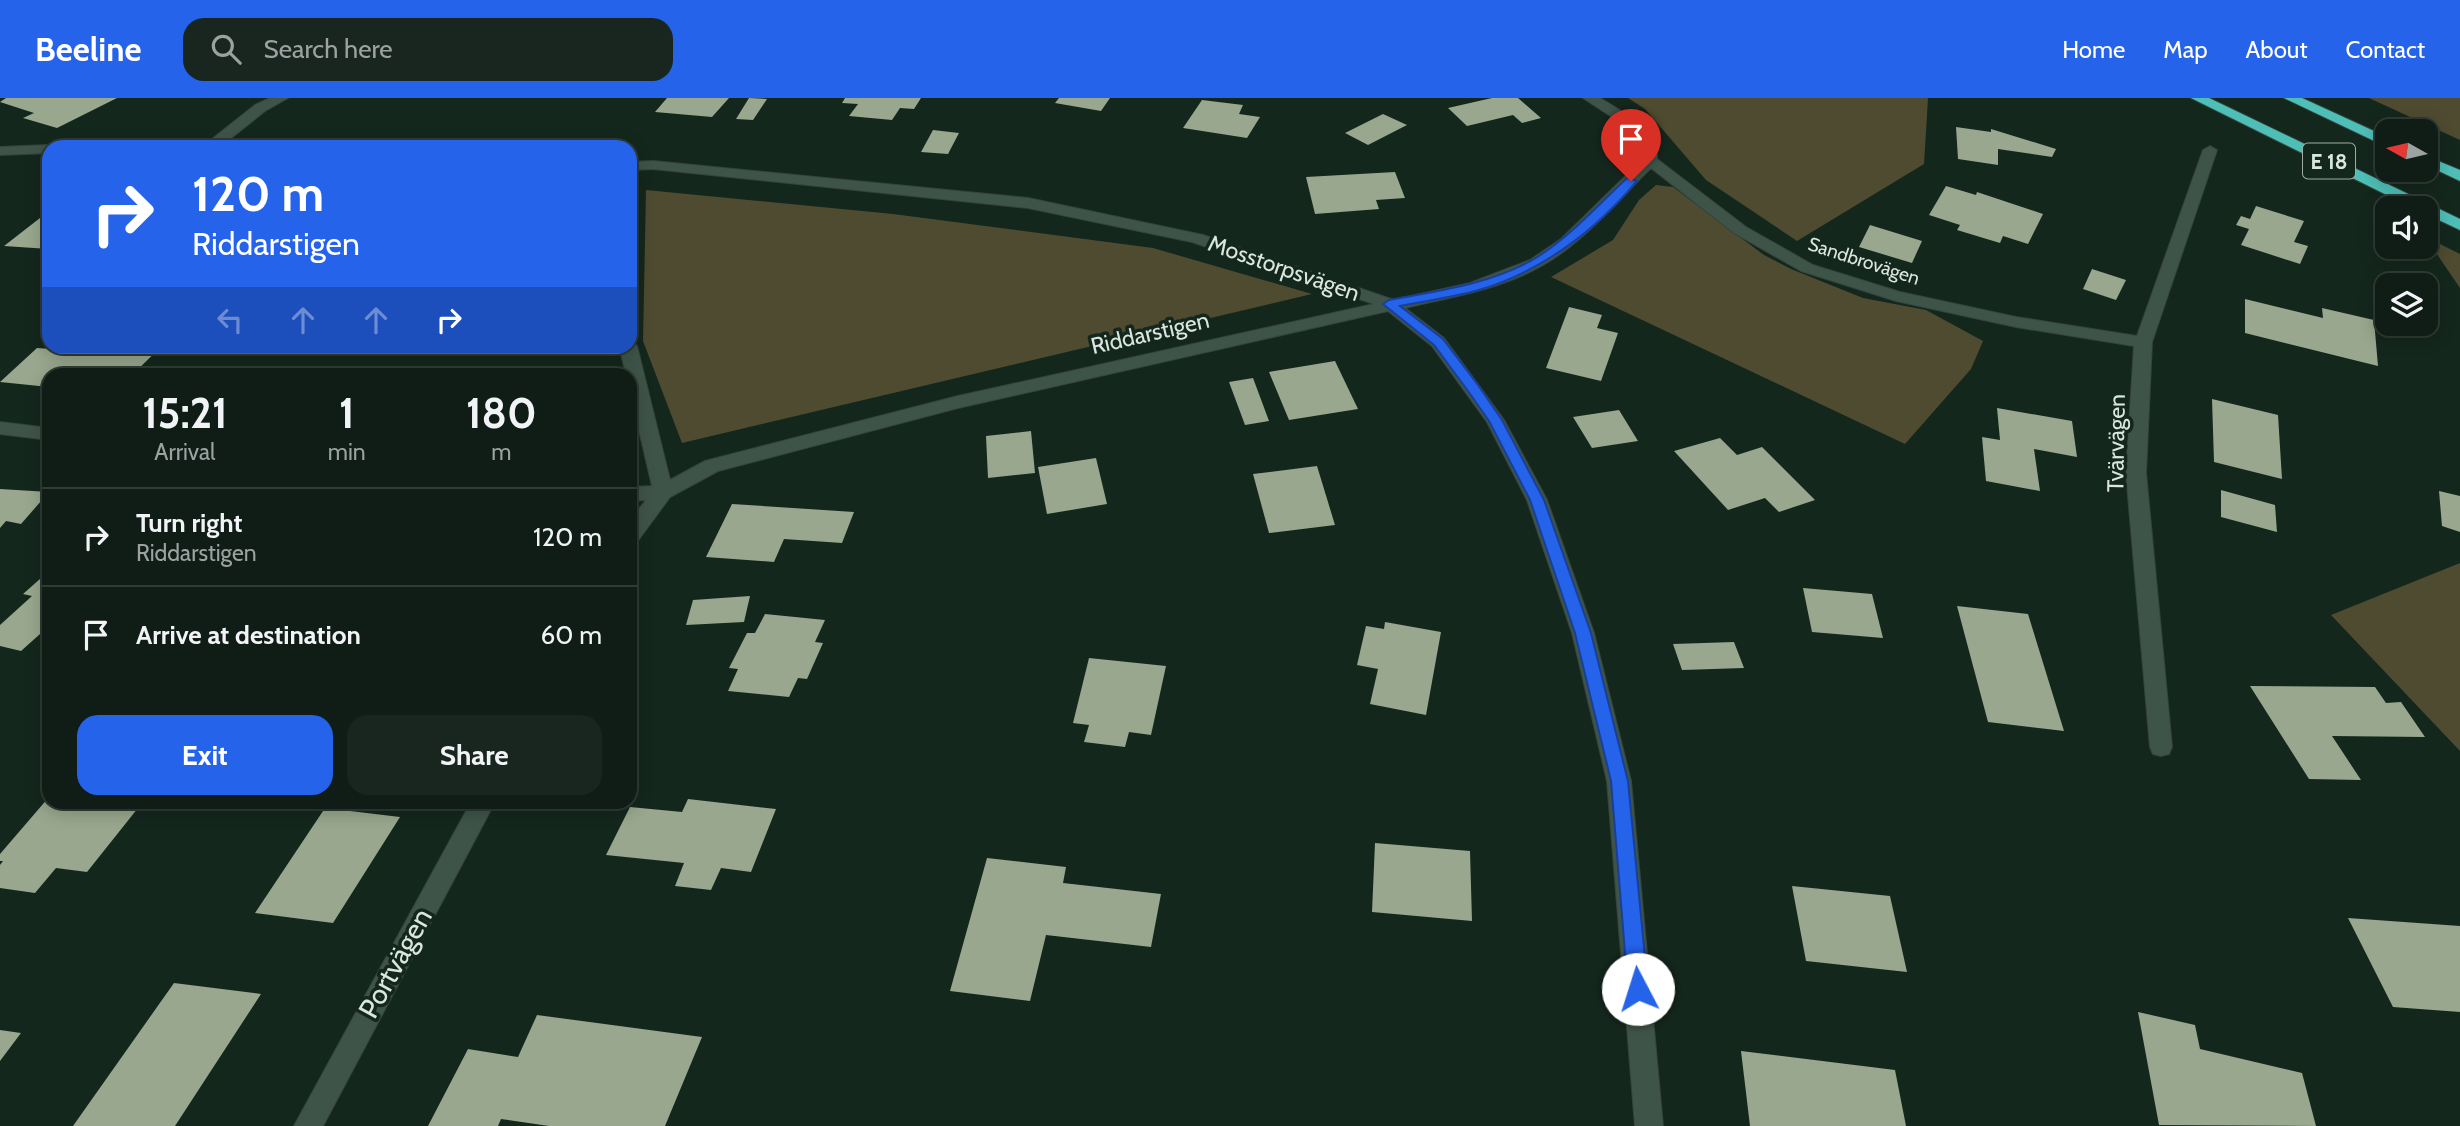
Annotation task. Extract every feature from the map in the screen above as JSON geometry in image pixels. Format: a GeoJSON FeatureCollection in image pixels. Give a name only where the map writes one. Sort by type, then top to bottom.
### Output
{"type":"FeatureCollection","features":[{"type":"Feature","properties":{"kind":"highway","name":"E 18"},"geometry":{"type":"LineString","coordinates":[[2198,98],[2460,225]]}},
{"type":"Feature","properties":{"kind":"highway","name":"E 18"},"geometry":{"type":"LineString","coordinates":[[2291,98],[2375,137]]}},
{"type":"Feature","properties":{"kind":"highway"},"geometry":{"type":"LineString","coordinates":[[2438,166],[2460,176]]}},
{"type":"Feature","properties":{"kind":"street"},"geometry":{"type":"LineString","coordinates":[[220,140],[260,108],[281,98]]}},
{"type":"Feature","properties":{"kind":"street","name":"Sandbrovägen"},"geometry":{"type":"LineString","coordinates":[[1590,98],[1626,120],[1650,145],[1650,160],[1740,230],[1807,268],[1896,296],[2016,322],[2143,342]]}},
{"type":"Feature","properties":{"kind":"street"},"geometry":{"type":"LineString","coordinates":[[0,151],[42,149]]}},
{"type":"Feature","properties":{"kind":"street","name":"Tvärvägen"},"geometry":{"type":"LineString","coordinates":[[2161,747],[2136,473],[2143,342],[2210,150]]}},
{"type":"Feature","properties":{"kind":"street","name":"Riddarstigen"},"geometry":{"type":"LineString","coordinates":[[637,494],[663,492],[712,466],[971,399],[1475,287],[1536,263],[1575,234],[1650,160]]}},
{"type":"Feature","properties":{"kind":"street","name":"Mosstorpsvägen"},"geometry":{"type":"LineString","coordinates":[[637,166],[653,165],[1028,203],[1197,238],[1389,304],[1438,342],[1495,420],[1537,500],[1583,633],[1619,781],[1649,1126]]}},
{"type":"Feature","properties":{"kind":"street"},"geometry":{"type":"LineString","coordinates":[[637,384],[663,492],[637,525]]}},
{"type":"Feature","properties":{"kind":"street"},"geometry":{"type":"LineString","coordinates":[[0,428],[42,432]]}},
{"type":"Feature","properties":{"kind":"street","name":"Portvägen"},"geometry":{"type":"LineString","coordinates":[[308,1126],[479,809]]}},
{"type":"Feature","properties":{"kind":"shaded area"},"geometry":{"type":"Polygon","coordinates":[[[1628,98],[1928,98],[1924,164],[1797,241],[1706,180],[1645,109],[1628,98]]]}},
{"type":"Feature","properties":{"kind":"shaded area"},"geometry":{"type":"Polygon","coordinates":[[[2369,98],[2460,98],[2460,140],[2438,130],[2438,119],[2414,119],[2369,98]]]}},
{"type":"Feature","properties":{"kind":"shaded area"},"geometry":{"type":"Polygon","coordinates":[[[1656,185],[1673,187],[1764,255],[1791,269],[1863,298],[1926,310],[1983,341],[1971,369],[1905,444],[1551,277],[1613,240],[1639,200],[1656,185]]]}},
{"type":"Feature","properties":{"kind":"shaded area"},"geometry":{"type":"Polygon","coordinates":[[[646,190],[893,214],[1153,248],[1312,294],[682,443],[643,341],[646,190]]]}},
{"type":"Feature","properties":{"kind":"shaded area"},"geometry":{"type":"Polygon","coordinates":[[[2438,243],[2460,254],[2460,288],[2438,256],[2438,243]]]}},
{"type":"Feature","properties":{"kind":"shaded area"},"geometry":{"type":"Polygon","coordinates":[[[2460,563],[2460,751],[2331,615],[2460,563]]]}},
{"type":"Feature","properties":{"kind":"building"},"geometry":{"type":"Polygon","coordinates":[[[6,98],[117,98],[57,128],[23,118],[34,113],[0,102],[6,98]]]}},
{"type":"Feature","properties":{"kind":"building"},"geometry":{"type":"Polygon","coordinates":[[[667,98],[729,98],[712,117],[655,112],[667,98]]]}},
{"type":"Feature","properties":{"kind":"building"},"geometry":{"type":"Polygon","coordinates":[[[749,98],[767,99],[753,120],[736,119],[749,98]]]}},
{"type":"Feature","properties":{"kind":"building"},"geometry":{"type":"Polygon","coordinates":[[[845,98],[921,98],[914,109],[900,108],[892,120],[849,116],[858,104],[842,103],[845,98]]]}},
{"type":"Feature","properties":{"kind":"building"},"geometry":{"type":"Polygon","coordinates":[[[1059,98],[1110,98],[1101,111],[1055,103],[1059,98]]]}},
{"type":"Feature","properties":{"kind":"building"},"geometry":{"type":"Polygon","coordinates":[[[1492,98],[1518,98],[1541,118],[1522,123],[1513,115],[1467,126],[1448,108],[1492,98]]]}},
{"type":"Feature","properties":{"kind":"building"},"geometry":{"type":"Polygon","coordinates":[[[1202,100],[1243,105],[1239,114],[1260,117],[1247,138],[1183,128],[1202,100]]]}},
{"type":"Feature","properties":{"kind":"building"},"geometry":{"type":"Polygon","coordinates":[[[1383,114],[1407,125],[1368,145],[1345,133],[1383,114]]]}},
{"type":"Feature","properties":{"kind":"building"},"geometry":{"type":"Polygon","coordinates":[[[1956,127],[1991,132],[1991,129],[2056,149],[2052,157],[1998,149],[1998,165],[1958,159],[1956,127]]]}},
{"type":"Feature","properties":{"kind":"building"},"geometry":{"type":"Polygon","coordinates":[[[933,130],[959,133],[948,154],[921,152],[933,130]]]}},
{"type":"Feature","properties":{"kind":"building"},"geometry":{"type":"Polygon","coordinates":[[[1395,172],[1405,198],[1376,200],[1379,209],[1315,214],[1306,177],[1395,172]]]}},
{"type":"Feature","properties":{"kind":"building"},"geometry":{"type":"Polygon","coordinates":[[[1946,186],[1976,195],[1977,192],[2043,214],[2028,244],[2003,236],[2000,243],[1957,230],[1960,225],[1929,215],[1946,186]]]}},
{"type":"Feature","properties":{"kind":"building"},"geometry":{"type":"Polygon","coordinates":[[[2256,206],[2304,221],[2294,242],[2308,246],[2300,264],[2241,245],[2249,229],[2236,225],[2241,216],[2250,219],[2256,206]]]}},
{"type":"Feature","properties":{"kind":"building"},"geometry":{"type":"Polygon","coordinates":[[[40,218],[42,218],[42,249],[4,246],[40,218]]]}},
{"type":"Feature","properties":{"kind":"building"},"geometry":{"type":"Polygon","coordinates":[[[1870,225],[1922,241],[1912,263],[1859,247],[1870,225]]]}},
{"type":"Feature","properties":{"kind":"building"},"geometry":{"type":"Polygon","coordinates":[[[2092,269],[2126,280],[2116,300],[2083,289],[2092,269]]]}},
{"type":"Feature","properties":{"kind":"building"},"geometry":{"type":"Polygon","coordinates":[[[2245,299],[2323,318],[2322,308],[2374,320],[2378,366],[2245,333],[2245,299]]]}},
{"type":"Feature","properties":{"kind":"building"},"geometry":{"type":"Polygon","coordinates":[[[1569,307],[1602,315],[1597,328],[1618,333],[1601,381],[1546,368],[1569,307]]]}},
{"type":"Feature","properties":{"kind":"building"},"geometry":{"type":"Polygon","coordinates":[[[37,348],[42,348],[42,354],[154,354],[139,368],[42,368],[42,386],[0,382],[37,348]]]}},
{"type":"Feature","properties":{"kind":"building"},"geometry":{"type":"Polygon","coordinates":[[[1335,361],[1358,409],[1289,420],[1269,372],[1335,361]]]}},
{"type":"Feature","properties":{"kind":"building"},"geometry":{"type":"Polygon","coordinates":[[[1253,378],[1269,421],[1245,425],[1229,382],[1253,378]]]}},
{"type":"Feature","properties":{"kind":"building"},"geometry":{"type":"Polygon","coordinates":[[[2212,399],[2278,415],[2282,479],[2214,462],[2212,399]]]}},
{"type":"Feature","properties":{"kind":"building"},"geometry":{"type":"Polygon","coordinates":[[[1997,408],[2072,421],[2077,457],[2034,449],[2040,491],[1986,481],[1982,437],[2000,440],[1997,408]]]}},
{"type":"Feature","properties":{"kind":"building"},"geometry":{"type":"Polygon","coordinates":[[[1619,410],[1638,441],[1592,448],[1573,417],[1619,410]]]}},
{"type":"Feature","properties":{"kind":"building"},"geometry":{"type":"Polygon","coordinates":[[[1031,431],[1035,473],[988,478],[986,436],[1031,431]]]}},
{"type":"Feature","properties":{"kind":"building"},"geometry":{"type":"Polygon","coordinates":[[[1720,438],[1737,455],[1762,447],[1815,500],[1779,512],[1765,498],[1728,510],[1674,451],[1720,438]]]}},
{"type":"Feature","properties":{"kind":"building"},"geometry":{"type":"Polygon","coordinates":[[[1096,458],[1107,504],[1047,514],[1038,467],[1096,458]]]}},
{"type":"Feature","properties":{"kind":"building"},"geometry":{"type":"Polygon","coordinates":[[[1317,466],[1335,525],[1269,533],[1253,474],[1317,466]]]}},
{"type":"Feature","properties":{"kind":"building"},"geometry":{"type":"Polygon","coordinates":[[[0,489],[42,492],[42,500],[21,524],[6,521],[0,528],[0,489]]]}},
{"type":"Feature","properties":{"kind":"building"},"geometry":{"type":"Polygon","coordinates":[[[2221,490],[2275,505],[2277,532],[2221,517],[2221,490]]]}},
{"type":"Feature","properties":{"kind":"building"},"geometry":{"type":"Polygon","coordinates":[[[2439,491],[2460,496],[2460,532],[2442,526],[2439,491]]]}},
{"type":"Feature","properties":{"kind":"building"},"geometry":{"type":"Polygon","coordinates":[[[732,504],[854,512],[842,543],[784,539],[774,562],[706,557],[732,504]]]}},
{"type":"Feature","properties":{"kind":"building"},"geometry":{"type":"Polygon","coordinates":[[[42,577],[42,632],[21,651],[0,646],[0,625],[32,596],[23,594],[42,577]]]}},
{"type":"Feature","properties":{"kind":"building"},"geometry":{"type":"Polygon","coordinates":[[[1803,588],[1872,594],[1883,638],[1812,632],[1803,588]]]}},
{"type":"Feature","properties":{"kind":"building"},"geometry":{"type":"Polygon","coordinates":[[[750,596],[744,622],[686,625],[693,600],[750,596]]]}},
{"type":"Feature","properties":{"kind":"building"},"geometry":{"type":"Polygon","coordinates":[[[1957,606],[2028,614],[2064,731],[1988,722],[1957,606]]]}},
{"type":"Feature","properties":{"kind":"building"},"geometry":{"type":"Polygon","coordinates":[[[765,614],[825,620],[815,642],[823,643],[807,679],[798,678],[789,697],[728,691],[738,669],[729,668],[747,633],[755,633],[765,614]]]}},
{"type":"Feature","properties":{"kind":"building"},"geometry":{"type":"Polygon","coordinates":[[[1385,622],[1441,632],[1426,715],[1370,704],[1378,669],[1357,665],[1366,626],[1384,629],[1385,622]]]}},
{"type":"Feature","properties":{"kind":"building"},"geometry":{"type":"Polygon","coordinates":[[[1734,642],[1744,668],[1682,670],[1673,644],[1734,642]]]}},
{"type":"Feature","properties":{"kind":"building"},"geometry":{"type":"Polygon","coordinates":[[[1089,658],[1166,666],[1151,735],[1129,732],[1125,747],[1084,742],[1089,725],[1073,723],[1089,658]]]}},
{"type":"Feature","properties":{"kind":"building"},"geometry":{"type":"Polygon","coordinates":[[[2250,686],[2375,687],[2386,703],[2401,702],[2425,737],[2332,736],[2361,780],[2309,779],[2250,686]]]}},
{"type":"Feature","properties":{"kind":"building"},"geometry":{"type":"Polygon","coordinates":[[[688,799],[776,809],[751,872],[721,868],[711,890],[675,886],[684,863],[606,855],[629,809],[682,812],[688,799]]]}},
{"type":"Feature","properties":{"kind":"building"},"geometry":{"type":"Polygon","coordinates":[[[42,805],[42,809],[137,809],[87,872],[56,868],[35,893],[0,888],[0,865],[3,861],[0,861],[0,854],[42,805]]]}},
{"type":"Feature","properties":{"kind":"building"},"geometry":{"type":"Polygon","coordinates":[[[324,809],[400,817],[333,923],[255,913],[324,809]]]}},
{"type":"Feature","properties":{"kind":"building"},"geometry":{"type":"Polygon","coordinates":[[[1375,843],[1470,851],[1472,921],[1372,912],[1375,843]]]}},
{"type":"Feature","properties":{"kind":"building"},"geometry":{"type":"Polygon","coordinates":[[[987,858],[1066,867],[1063,883],[1161,894],[1151,947],[1046,935],[1030,1001],[950,991],[987,858]]]}},
{"type":"Feature","properties":{"kind":"building"},"geometry":{"type":"Polygon","coordinates":[[[1792,886],[1890,896],[1907,972],[1806,961],[1792,886]]]}},
{"type":"Feature","properties":{"kind":"building"},"geometry":{"type":"Polygon","coordinates":[[[2348,918],[2460,926],[2460,1012],[2393,1007],[2348,918]]]}},
{"type":"Feature","properties":{"kind":"building"},"geometry":{"type":"Polygon","coordinates":[[[174,983],[261,994],[175,1126],[73,1126],[174,983]]]}},
{"type":"Feature","properties":{"kind":"building"},"geometry":{"type":"Polygon","coordinates":[[[2138,1012],[2195,1025],[2200,1049],[2302,1073],[2316,1126],[2159,1125],[2138,1012]]]}},
{"type":"Feature","properties":{"kind":"building"},"geometry":{"type":"Polygon","coordinates":[[[537,1015],[702,1037],[665,1126],[549,1126],[501,1119],[498,1126],[428,1126],[468,1049],[518,1057],[537,1015]]]}},
{"type":"Feature","properties":{"kind":"building"},"geometry":{"type":"Polygon","coordinates":[[[0,1030],[21,1033],[0,1061],[0,1030]]]}},
{"type":"Feature","properties":{"kind":"building"},"geometry":{"type":"Polygon","coordinates":[[[1741,1051],[1895,1070],[1906,1126],[1750,1126],[1741,1051]]]}},
{"type":"Feature","properties":{"kind":"route"},"geometry":{"type":"LineString","coordinates":[[1631,181],[1567,242],[1536,263],[1475,287],[1389,304],[1438,342],[1473,388],[1495,420],[1537,500],[1583,633],[1619,781],[1638,989]]}}]}
